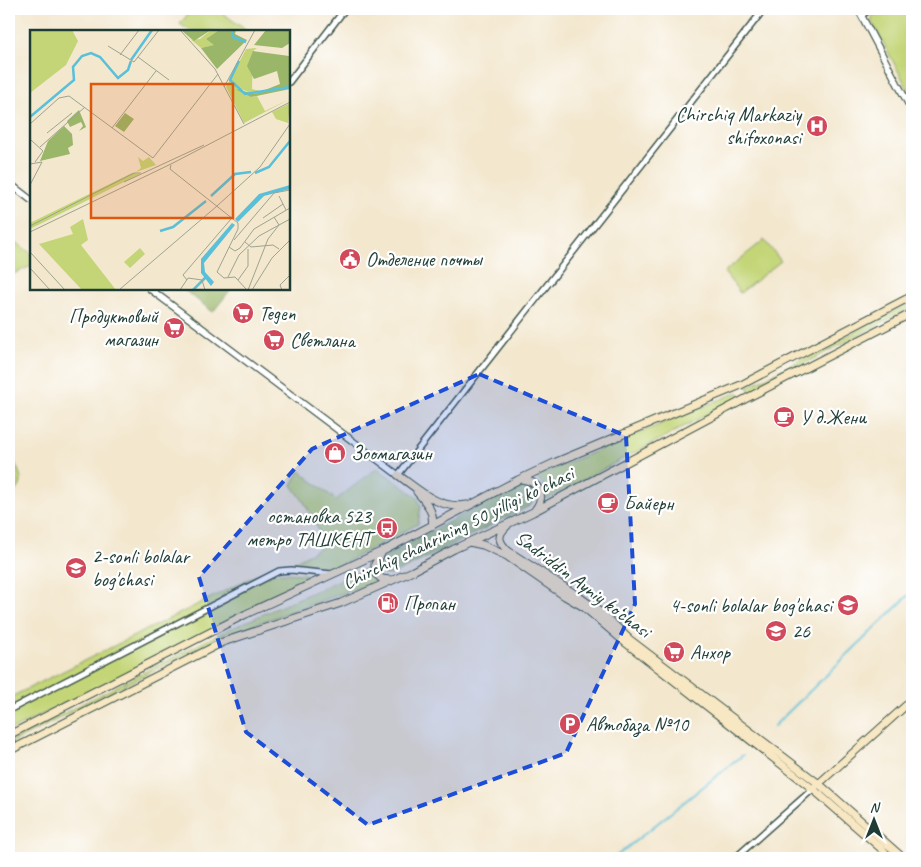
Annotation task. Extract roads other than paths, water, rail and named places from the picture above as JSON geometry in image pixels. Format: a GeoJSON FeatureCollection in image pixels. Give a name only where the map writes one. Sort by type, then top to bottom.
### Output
{"type":"FeatureCollection","features":[{"type":"Feature","properties":{"kind":"main road","name":"Chirchiq shahrining 50 yilligi koʻchasi"},"geometry":{"type":"LineString","coordinates":[[9,736],[246,614],[387,549],[518,480],[554,463],[741,386],[912,296]]}},
{"type":"Feature","properties":{"kind":"main road","name":"Chirchiq shahrining 50 yilligi koʻchasi"},"geometry":{"type":"LineString","coordinates":[[12,749],[223,642],[341,603],[400,577],[533,512],[912,313]]}},
{"type":"Feature","properties":{"kind":"main road"},"geometry":{"type":"LineString","coordinates":[[741,386],[747,398]]}},
{"type":"Feature","properties":{"kind":"main road"},"geometry":{"type":"LineString","coordinates":[[398,475],[440,503],[460,506],[474,503]]}},
{"type":"Feature","properties":{"kind":"main road"},"geometry":{"type":"LineString","coordinates":[[398,475],[426,502],[432,514],[432,526]]}},
{"type":"Feature","properties":{"kind":"main road"},"geometry":{"type":"LineString","coordinates":[[518,480],[530,481],[538,489],[540,501],[533,512]]}},
{"type":"Feature","properties":{"kind":"main road","name":"Sadriddin Ayniy ko‘chasi"},"geometry":{"type":"LineString","coordinates":[[515,520],[505,528],[500,536],[500,542],[508,551],[604,615],[629,639],[903,858]]}},
{"type":"Feature","properties":{"kind":"main road","name":"Sadriddin Ayniy ko‘chasi"},"geometry":{"type":"LineString","coordinates":[[469,542],[483,545],[507,556],[584,607],[626,643],[816,787],[890,858]]}},
{"type":"Feature","properties":{"kind":"main road"},"geometry":{"type":"LineString","coordinates":[[387,549],[376,561],[374,567],[376,573],[380,578],[385,579],[392,580],[400,577]]}},
{"type":"Feature","properties":{"kind":"main road"},"geometry":{"type":"LineString","coordinates":[[816,787],[912,700]]}},
{"type":"Feature","properties":{"kind":"street"},"geometry":{"type":"LineString","coordinates":[[290,81],[345,9]]}},
{"type":"Feature","properties":{"kind":"street"},"geometry":{"type":"LineString","coordinates":[[151,290],[398,475],[764,9]]}},
{"type":"Feature","properties":{"kind":"street"},"geometry":{"type":"LineString","coordinates":[[858,9],[912,111]]}},
{"type":"Feature","properties":{"kind":"street"},"geometry":{"type":"LineString","coordinates":[[862,15],[870,9]]}},
{"type":"Feature","properties":{"kind":"street"},"geometry":{"type":"LineString","coordinates":[[9,183],[30,199]]}},
{"type":"Feature","properties":{"kind":"street"},"geometry":{"type":"LineString","coordinates":[[9,710],[279,571],[291,570],[335,574]]}},
{"type":"Feature","properties":{"kind":"street"},"geometry":{"type":"LineString","coordinates":[[9,736],[12,749]]}},
{"type":"Feature","properties":{"kind":"street"},"geometry":{"type":"LineString","coordinates":[[735,858],[816,787]]}},
{"type":"Feature","properties":{"kind":"waterway"},"geometry":{"type":"LineString","coordinates":[[774,726],[912,592]]}},
{"type":"Feature","properties":{"kind":"waterway"},"geometry":{"type":"LineString","coordinates":[[614,858],[743,755]]}},
{"type":"Feature","properties":{"kind":"place","name":"Chirchiq Markaziy shifoxonasi"},"geometry":{"type":"Point","coordinates":[817,126]}},
{"type":"Feature","properties":{"kind":"place","name":"Отделение почты"},"geometry":{"type":"Point","coordinates":[350,259]}},
{"type":"Feature","properties":{"kind":"place","name":"Tegen"},"geometry":{"type":"Point","coordinates":[243,313]}},
{"type":"Feature","properties":{"kind":"place","name":"Продуктовый магазин"},"geometry":{"type":"Point","coordinates":[174,328]}},
{"type":"Feature","properties":{"kind":"place","name":"Светлана"},"geometry":{"type":"Point","coordinates":[274,340]}},
{"type":"Feature","properties":{"kind":"place","name":"У д.Жени"},"geometry":{"type":"Point","coordinates":[784,417]}},
{"type":"Feature","properties":{"kind":"place","name":"Зоомагазин"},"geometry":{"type":"Point","coordinates":[335,453]}},
{"type":"Feature","properties":{"kind":"place","name":"Байерн"},"geometry":{"type":"Point","coordinates":[608,503]}},
{"type":"Feature","properties":{"kind":"place","name":"остановка 523 метро ТАШКЕНТ"},"geometry":{"type":"Point","coordinates":[387,528]}},
{"type":"Feature","properties":{"kind":"place","name":"2-sonli bolalar bog'chasi"},"geometry":{"type":"Point","coordinates":[76,568]}},
{"type":"Feature","properties":{"kind":"place","name":"Пропан"},"geometry":{"type":"Point","coordinates":[388,603]}},
{"type":"Feature","properties":{"kind":"place","name":"4-sonli bolalar bog'chasi"},"geometry":{"type":"Point","coordinates":[848,605]}},
{"type":"Feature","properties":{"kind":"place","name":"26"},"geometry":{"type":"Point","coordinates":[776,631]}},
{"type":"Feature","properties":{"kind":"place","name":"Анхор"},"geometry":{"type":"Point","coordinates":[674,652]}},
{"type":"Feature","properties":{"kind":"place","name":"Автобаза №10"},"geometry":{"type":"Point","coordinates":[570,724]}}]}
